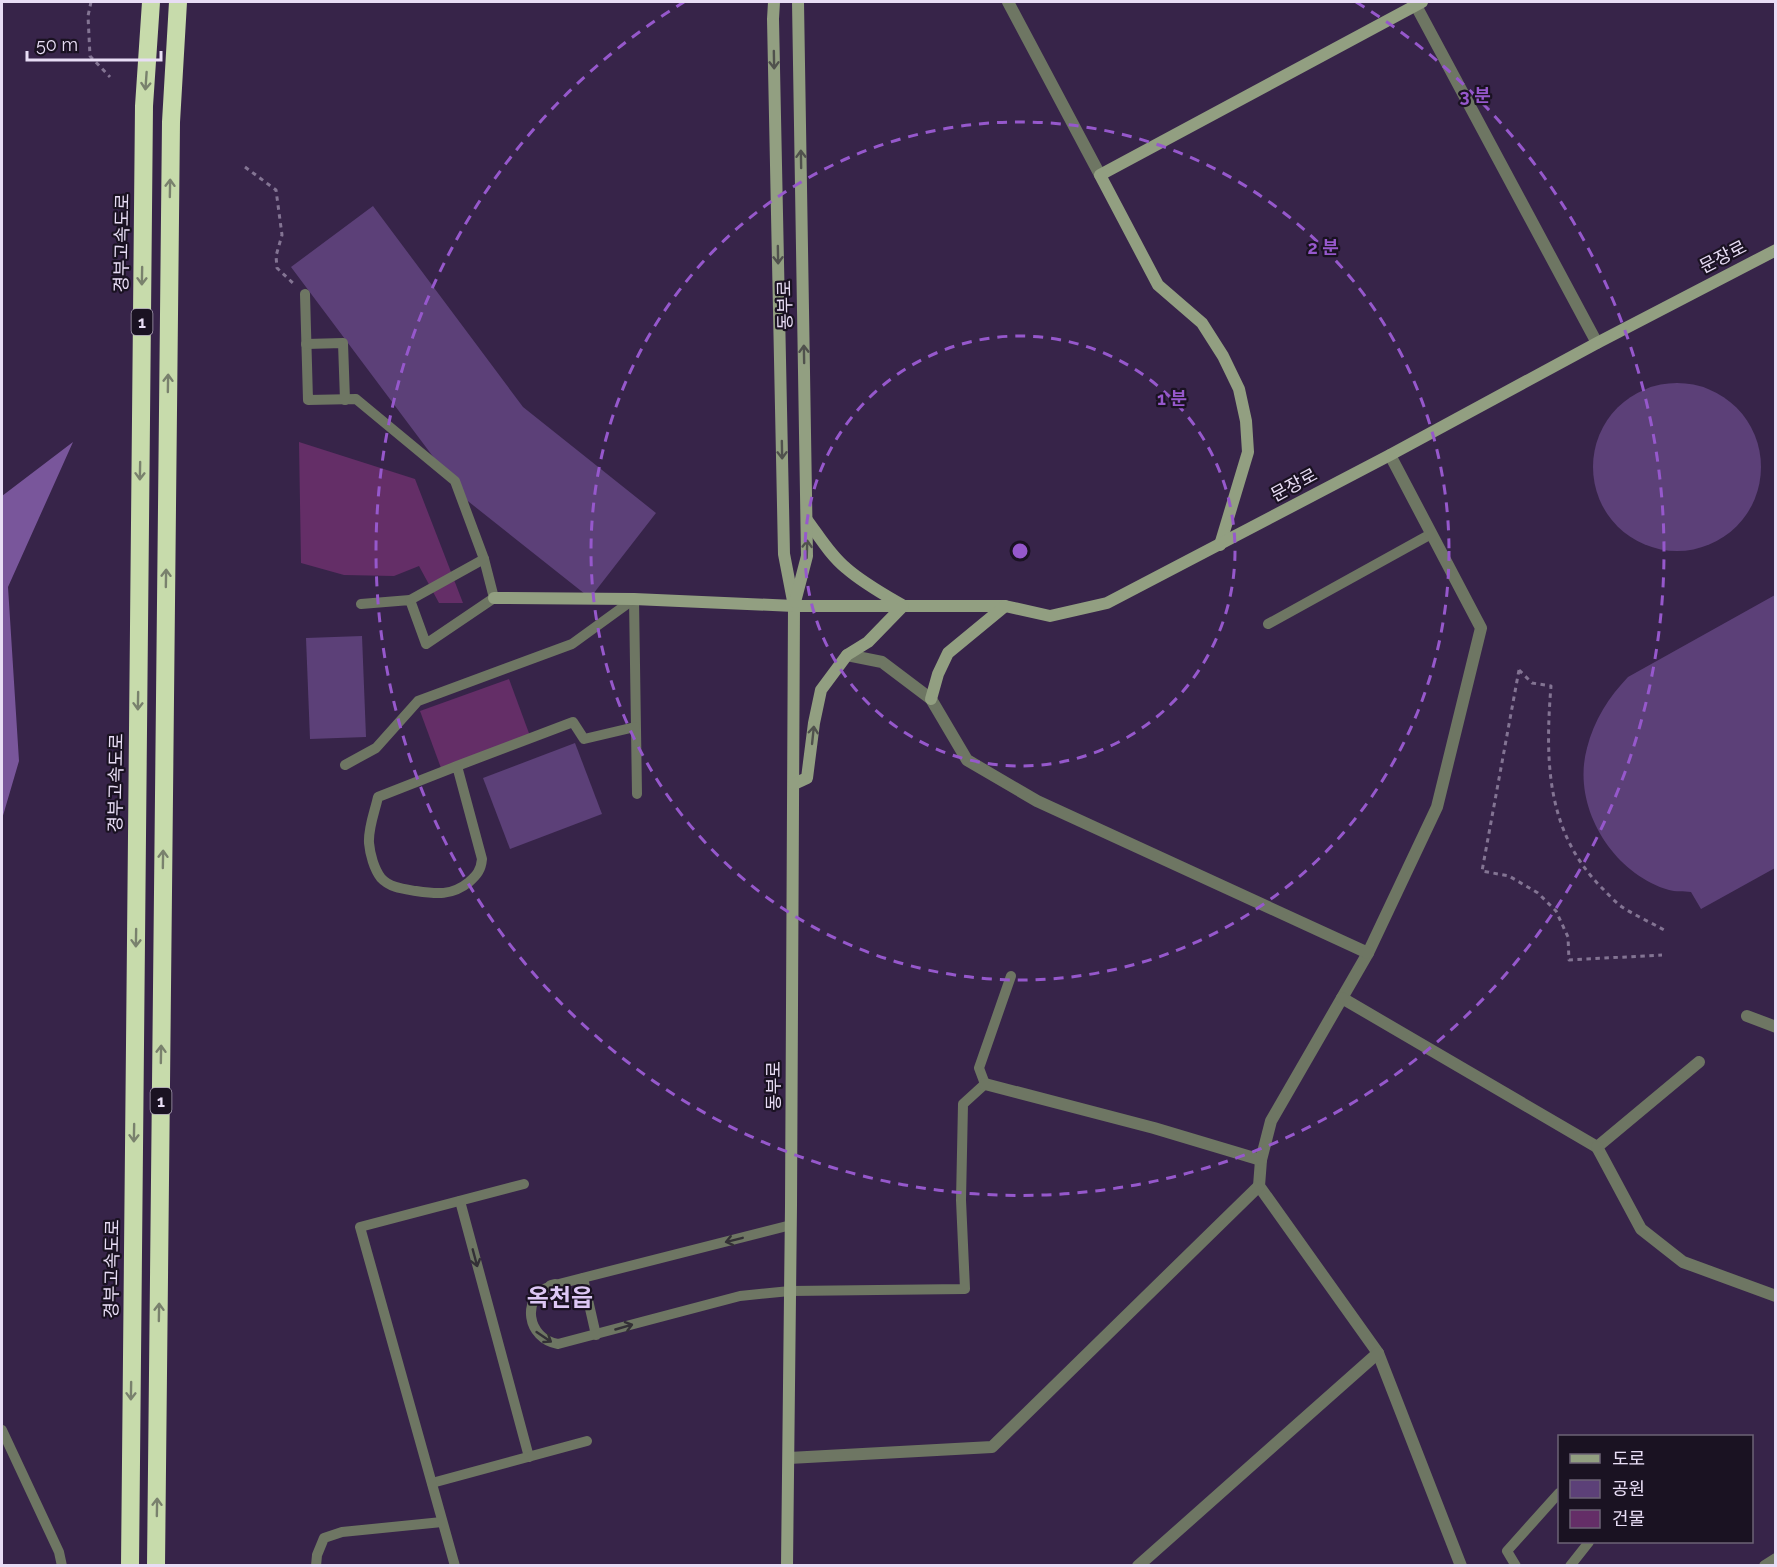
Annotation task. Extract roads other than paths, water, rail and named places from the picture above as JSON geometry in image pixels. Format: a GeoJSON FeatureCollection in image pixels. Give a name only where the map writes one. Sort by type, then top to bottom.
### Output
{"type":"FeatureCollection","features":[{"type":"Feature","properties":{"kind":"highway","name":"경부고속도로"},"geometry":{"type":"LineString","coordinates":[[130,1566],[144,106],[151,2]]}},
{"type":"Feature","properties":{"kind":"highway","name":"1"},"geometry":{"type":"LineString","coordinates":[[156,1566],[171,122],[178,2]]}},
{"type":"Feature","properties":{"kind":"street","name":"동부로"},"geometry":{"type":"LineString","coordinates":[[774,2],[784,554],[794,606],[787,1566]]}},
{"type":"Feature","properties":{"kind":"street","name":"동부로"},"geometry":{"type":"LineString","coordinates":[[794,606],[807,556],[798,2]]}},
{"type":"Feature","properties":{"kind":"street"},"geometry":{"type":"LineString","coordinates":[[1008,2],[1158,285],[1202,323],[1223,356],[1239,389],[1246,421],[1248,452],[1220,545]]}},
{"type":"Feature","properties":{"kind":"street"},"geometry":{"type":"LineString","coordinates":[[1100,175],[1417,3],[1597,343]]}},
{"type":"Feature","properties":{"kind":"street","name":"문장로"},"geometry":{"type":"LineString","coordinates":[[494,598],[634,599],[794,606],[1005,606],[1050,616],[1107,603],[1776,250]]}},
{"type":"Feature","properties":{"kind":"street"},"geometry":{"type":"LineString","coordinates":[[1390,455],[1481,628],[1437,807],[1368,953],[1270,1121],[1261,1160],[1259,1186],[1378,1353],[1461,1566]]}},
{"type":"Feature","properties":{"kind":"street"},"geometry":{"type":"LineString","coordinates":[[794,784],[807,778],[821,690],[832,672],[847,655],[868,642],[903,606],[844,567],[825,546],[807,519]]}},
{"type":"Feature","properties":{"kind":"street"},"geometry":{"type":"LineString","coordinates":[[931,699],[938,674],[948,653],[1005,606]]}},
{"type":"Feature","properties":{"kind":"street"},"geometry":{"type":"LineString","coordinates":[[847,655],[882,662],[931,699],[967,760],[1037,801],[1368,953]]}},
{"type":"Feature","properties":{"kind":"street"},"geometry":{"type":"LineString","coordinates":[[1342,998],[1597,1147],[1641,1229],[1683,1262],[1776,1296]]}},
{"type":"Feature","properties":{"kind":"street"},"geometry":{"type":"LineString","coordinates":[[1747,1016],[1776,1027]]}},
{"type":"Feature","properties":{"kind":"street"},"geometry":{"type":"LineString","coordinates":[[1597,1147],[1698,1062]]}},
{"type":"Feature","properties":{"kind":"street"},"geometry":{"type":"LineString","coordinates":[[985,1084],[1154,1128],[1261,1160]]}},
{"type":"Feature","properties":{"kind":"street"},"geometry":{"type":"LineString","coordinates":[[789,1458],[993,1448],[1259,1186]]}},
{"type":"Feature","properties":{"kind":"street"},"geometry":{"type":"LineString","coordinates":[[1138,1566],[1378,1353]]}},
{"type":"Feature","properties":{"kind":"street"},"geometry":{"type":"LineString","coordinates":[[1765,1566],[1776,1559]]}},
{"type":"Feature","properties":{"kind":"lane"},"geometry":{"type":"LineString","coordinates":[[305,294],[308,400],[356,399],[455,481],[484,559],[494,598],[426,644],[410,600]]}},
{"type":"Feature","properties":{"kind":"lane"},"geometry":{"type":"LineString","coordinates":[[306,344],[343,343],[345,399]]}},
{"type":"Feature","properties":{"kind":"lane"},"geometry":{"type":"LineString","coordinates":[[1268,624],[1431,534]]}},
{"type":"Feature","properties":{"kind":"lane"},"geometry":{"type":"LineString","coordinates":[[361,604],[410,600],[484,559]]}},
{"type":"Feature","properties":{"kind":"lane"},"geometry":{"type":"LineString","coordinates":[[634,599],[637,794]]}},
{"type":"Feature","properties":{"kind":"lane"},"geometry":{"type":"LineString","coordinates":[[345,765],[376,748],[418,701],[572,644],[634,599]]}},
{"type":"Feature","properties":{"kind":"lane"},"geometry":{"type":"LineString","coordinates":[[457,766],[482,859],[481,868],[476,876],[462,888],[450,893],[437,894],[395,888],[381,879],[373,863],[369,841],[378,797],[457,766],[573,722],[584,739],[635,727]]}},
{"type":"Feature","properties":{"kind":"lane"},"geometry":{"type":"LineString","coordinates":[[791,1225],[553,1285],[538,1294],[531,1308],[532,1323],[538,1334],[549,1342],[558,1344],[740,1296],[790,1291],[965,1289],[961,1200],[963,1104],[985,1084],[979,1068],[1011,976]]}},
{"type":"Feature","properties":{"kind":"lane"},"geometry":{"type":"LineString","coordinates":[[454,1566],[360,1227],[524,1184]]}},
{"type":"Feature","properties":{"kind":"lane"},"geometry":{"type":"LineString","coordinates":[[459,1201],[529,1457]]}},
{"type":"Feature","properties":{"kind":"lane"},"geometry":{"type":"LineString","coordinates":[[583,1278],[596,1335]]}},
{"type":"Feature","properties":{"kind":"lane"},"geometry":{"type":"LineString","coordinates":[[2,1430],[59,1552],[62,1566]]}},
{"type":"Feature","properties":{"kind":"lane"},"geometry":{"type":"LineString","coordinates":[[432,1484],[586,1441]]}},
{"type":"Feature","properties":{"kind":"lane"},"geometry":{"type":"LineString","coordinates":[[1516,1566],[1507,1551],[1558,1494]]}},
{"type":"Feature","properties":{"kind":"lane"},"geometry":{"type":"LineString","coordinates":[[316,1566],[316,1555],[324,1538],[342,1532],[442,1522]]}},
{"type":"Feature","properties":{"kind":"lane"},"geometry":{"type":"LineString","coordinates":[[1570,1566],[1588,1543]]}},
{"type":"Feature","properties":{"kind":"district","name":"옥천읍"},"geometry":{"type":"Point","coordinates":[560,1298]}}]}
